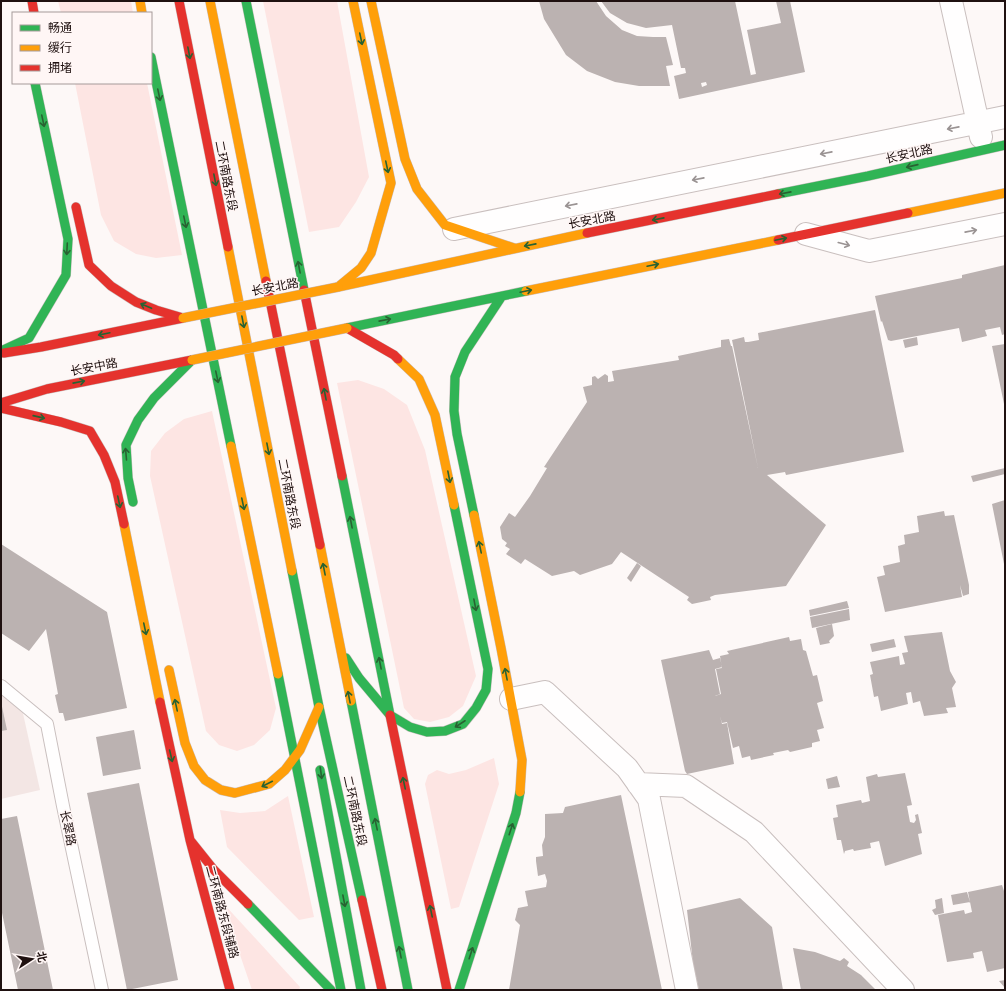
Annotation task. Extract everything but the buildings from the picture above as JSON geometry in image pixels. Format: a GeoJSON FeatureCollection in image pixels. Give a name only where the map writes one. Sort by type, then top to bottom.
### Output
{"type":"FeatureCollection","features":[{"type":"Feature","properties":{"kind":"main road"},"geometry":{"type":"LineString","coordinates":[[32,1],[34,12]]}},
{"type":"Feature","properties":{"kind":"main road"},"geometry":{"type":"LineString","coordinates":[[140,1],[142,12]]}},
{"type":"Feature","properties":{"kind":"main road"},"geometry":{"type":"LineString","coordinates":[[173,1],[184,25]]}},
{"type":"Feature","properties":{"kind":"main road","name":"二环南路东段"},"geometry":{"type":"LineString","coordinates":[[179,1],[319,707],[382,990]]}},
{"type":"Feature","properties":{"kind":"main road","name":"二环南路东段"},"geometry":{"type":"LineString","coordinates":[[210,1],[408,990]]}},
{"type":"Feature","properties":{"kind":"main road"},"geometry":{"type":"LineString","coordinates":[[246,1],[447,990]]}},
{"type":"Feature","properties":{"kind":"main road"},"geometry":{"type":"LineString","coordinates":[[338,287],[361,268],[371,253],[391,183],[353,1]]}},
{"type":"Feature","properties":{"kind":"main road"},"geometry":{"type":"LineString","coordinates":[[372,1],[405,158],[417,189],[445,225],[514,248]]}},
{"type":"Feature","properties":{"kind":"main road"},"geometry":{"type":"LineString","coordinates":[[152,62],[341,990]]}},
{"type":"Feature","properties":{"kind":"main road"},"geometry":{"type":"LineString","coordinates":[[1,352],[29,338],[66,275],[68,239],[35,84]]}},
{"type":"Feature","properties":{"kind":"main road","name":"长安北路"},"geometry":{"type":"LineString","coordinates":[[183,318],[338,287],[514,248],[868,176],[1005,145]]}},
{"type":"Feature","properties":{"kind":"main road"},"geometry":{"type":"LineString","coordinates":[[135,510],[128,478],[126,445],[138,420],[150,404],[192,360],[1005,193]]}},
{"type":"Feature","properties":{"kind":"main road"},"geometry":{"type":"LineString","coordinates":[[74,196],[89,265],[111,286],[136,302],[183,318]]}},
{"type":"Feature","properties":{"kind":"main road"},"geometry":{"type":"LineString","coordinates":[[459,990],[520,798],[522,760],[511,699],[456,434],[454,411],[455,377],[465,352],[502,296]]}},
{"type":"Feature","properties":{"kind":"main road"},"geometry":{"type":"LineString","coordinates":[[1,352],[41,347],[183,318]]}},
{"type":"Feature","properties":{"kind":"main road"},"geometry":{"type":"LineString","coordinates":[[339,647],[358,678],[390,715],[410,726],[427,732],[446,731],[463,724],[476,708],[486,690],[488,669],[435,415],[419,379],[394,355],[347,328]]}},
{"type":"Feature","properties":{"kind":"main road","name":"长安中路"},"geometry":{"type":"LineString","coordinates":[[1,403],[47,389],[192,360]]}},
{"type":"Feature","properties":{"kind":"main road","name":"二环南路东段辅路"},"geometry":{"type":"LineString","coordinates":[[1,408],[61,422],[90,431],[104,455],[114,482],[170,752],[190,840],[230,990]]}},
{"type":"Feature","properties":{"kind":"main road"},"geometry":{"type":"LineString","coordinates":[[166,658],[185,743],[194,766],[205,780],[221,790],[235,793],[253,789],[268,784],[285,770],[300,750],[319,707]]}},
{"type":"Feature","properties":{"kind":"main road"},"geometry":{"type":"LineString","coordinates":[[313,721],[316,736]]}},
{"type":"Feature","properties":{"kind":"main road"},"geometry":{"type":"LineString","coordinates":[[319,760],[326,806],[362,990]]}},
{"type":"Feature","properties":{"kind":"main road"},"geometry":{"type":"LineString","coordinates":[[190,840],[214,870],[234,889],[321,986],[331,990]]}},
{"type":"Feature","properties":{"kind":"main road"},"geometry":{"type":"LineString","coordinates":[[321,986],[332,950]]}},
{"type":"Feature","properties":{"kind":"street"},"geometry":{"type":"LineString","coordinates":[[951,1],[984,149]]}},
{"type":"Feature","properties":{"kind":"street"},"geometry":{"type":"LineString","coordinates":[[454,229],[1005,117]]}},
{"type":"Feature","properties":{"kind":"street"},"geometry":{"type":"LineString","coordinates":[[806,234],[869,251],[1005,224]]}},
{"type":"Feature","properties":{"kind":"street"},"geometry":{"type":"LineString","coordinates":[[511,699],[545,692],[627,768],[650,799],[687,990]]}},
{"type":"Feature","properties":{"kind":"street"},"geometry":{"type":"LineString","coordinates":[[638,784],[686,786],[754,832],[903,990]]}},
{"type":"Feature","properties":{"kind":"lane","name":"长翠路"},"geometry":{"type":"LineString","coordinates":[[1,686],[47,724],[102,990]]}},
{"type":"Feature","properties":{"kind":"shaded area"},"geometry":{"type":"Polygon","coordinates":[[[58,1],[131,1],[133,12],[61,12],[58,1]]]}},
{"type":"Feature","properties":{"kind":"shaded area"},"geometry":{"type":"Polygon","coordinates":[[[263,1],[337,1],[369,177],[356,202],[339,227],[309,232],[263,1]]]}},
{"type":"Feature","properties":{"kind":"shaded area"},"geometry":{"type":"Polygon","coordinates":[[[75,84],[147,84],[182,255],[156,258],[136,254],[114,241],[101,215],[75,84]]]}},
{"type":"Feature","properties":{"kind":"shaded area"},"geometry":{"type":"Polygon","coordinates":[[[358,380],[384,389],[407,405],[425,450],[476,676],[463,706],[449,717],[430,722],[414,719],[404,708],[337,383],[358,380]]]}},
{"type":"Feature","properties":{"kind":"shaded area"},"geometry":{"type":"Polygon","coordinates":[[[212,411],[276,708],[270,730],[254,745],[237,751],[219,745],[206,731],[150,476],[151,451],[165,433],[184,419],[212,411]]]}},
{"type":"Feature","properties":{"kind":"shaded area"},"geometry":{"type":"Polygon","coordinates":[[[1,692],[22,709],[40,790],[1,799],[1,692]]]}},
{"type":"Feature","properties":{"kind":"shaded area"},"geometry":{"type":"Polygon","coordinates":[[[494,758],[499,784],[459,907],[451,909],[425,784],[428,775],[437,770],[449,774],[466,770],[494,758]]]}},
{"type":"Feature","properties":{"kind":"shaded area"},"geometry":{"type":"Polygon","coordinates":[[[288,796],[314,917],[299,920],[227,847],[220,810],[240,813],[265,811],[288,796]]]}},
{"type":"Feature","properties":{"kind":"shaded area"},"geometry":{"type":"Polygon","coordinates":[[[222,902],[300,987],[299,990],[252,990],[222,902]]]}},
{"type":"Feature","properties":{"kind":"traffic: fast"},"geometry":{"type":"LineString","coordinates":[[246,1],[304,290]]}},
{"type":"Feature","properties":{"kind":"traffic: fast"},"geometry":{"type":"LineString","coordinates":[[152,62],[231,446]]}},
{"type":"Feature","properties":{"kind":"traffic: fast"},"geometry":{"type":"LineString","coordinates":[[1,351],[29,338],[66,275],[68,239],[35,84]]}},
{"type":"Feature","properties":{"kind":"traffic: fast"},"geometry":{"type":"LineString","coordinates":[[778,194],[868,176],[1005,145]]}},
{"type":"Feature","properties":{"kind":"traffic: fast"},"geometry":{"type":"LineString","coordinates":[[347,328],[526,291]]}},
{"type":"Feature","properties":{"kind":"traffic: fast"},"geometry":{"type":"LineString","coordinates":[[474,515],[457,434],[454,411],[455,377],[465,352],[502,296]]}},
{"type":"Feature","properties":{"kind":"traffic: fast"},"geometry":{"type":"LineString","coordinates":[[133,502],[128,478],[126,445],[138,420],[154,398],[192,360]]}},
{"type":"Feature","properties":{"kind":"traffic: fast"},"geometry":{"type":"LineString","coordinates":[[342,476],[390,715]]}},
{"type":"Feature","properties":{"kind":"traffic: fast"},"geometry":{"type":"LineString","coordinates":[[346,658],[359,678],[390,715],[410,727],[427,732],[445,731],[463,724],[476,708],[486,690],[488,669],[454,505]]}},
{"type":"Feature","properties":{"kind":"traffic: fast"},"geometry":{"type":"LineString","coordinates":[[292,571],[319,707],[362,900]]}},
{"type":"Feature","properties":{"kind":"traffic: fast"},"geometry":{"type":"LineString","coordinates":[[278,674],[341,990]]}},
{"type":"Feature","properties":{"kind":"traffic: fast"},"geometry":{"type":"LineString","coordinates":[[351,701],[408,990]]}},
{"type":"Feature","properties":{"kind":"traffic: fast"},"geometry":{"type":"LineString","coordinates":[[320,770],[361,990]]}},
{"type":"Feature","properties":{"kind":"traffic: fast"},"geometry":{"type":"LineString","coordinates":[[459,990],[516,813],[520,792]]}},
{"type":"Feature","properties":{"kind":"traffic: fast"},"geometry":{"type":"LineString","coordinates":[[248,904],[331,990]]}},
{"type":"Feature","properties":{"kind":"traffic: slow"},"geometry":{"type":"LineString","coordinates":[[140,1],[142,12]]}},
{"type":"Feature","properties":{"kind":"traffic: slow"},"geometry":{"type":"LineString","coordinates":[[210,1],[266,281]]}},
{"type":"Feature","properties":{"kind":"traffic: slow"},"geometry":{"type":"LineString","coordinates":[[338,287],[361,268],[371,253],[391,183],[353,1]]}},
{"type":"Feature","properties":{"kind":"traffic: slow"},"geometry":{"type":"LineString","coordinates":[[371,1],[405,159],[417,189],[445,225],[514,248]]}},
{"type":"Feature","properties":{"kind":"traffic: slow"},"geometry":{"type":"LineString","coordinates":[[908,213],[1005,193]]}},
{"type":"Feature","properties":{"kind":"traffic: slow"},"geometry":{"type":"LineString","coordinates":[[338,287],[587,233]]}},
{"type":"Feature","properties":{"kind":"traffic: slow"},"geometry":{"type":"LineString","coordinates":[[526,291],[778,240]]}},
{"type":"Feature","properties":{"kind":"traffic: slow"},"geometry":{"type":"LineString","coordinates":[[228,247],[292,571]]}},
{"type":"Feature","properties":{"kind":"traffic: slow"},"geometry":{"type":"LineString","coordinates":[[183,318],[338,287]]}},
{"type":"Feature","properties":{"kind":"traffic: slow"},"geometry":{"type":"LineString","coordinates":[[192,360],[347,328]]}},
{"type":"Feature","properties":{"kind":"traffic: slow"},"geometry":{"type":"LineString","coordinates":[[398,359],[419,379],[435,415],[454,505]]}},
{"type":"Feature","properties":{"kind":"traffic: slow"},"geometry":{"type":"LineString","coordinates":[[231,446],[278,674]]}},
{"type":"Feature","properties":{"kind":"traffic: slow"},"geometry":{"type":"LineString","coordinates":[[474,515],[522,760],[520,792]]}},
{"type":"Feature","properties":{"kind":"traffic: slow"},"geometry":{"type":"LineString","coordinates":[[124,524],[160,702]]}},
{"type":"Feature","properties":{"kind":"traffic: slow"},"geometry":{"type":"LineString","coordinates":[[320,545],[351,701]]}},
{"type":"Feature","properties":{"kind":"traffic: slow"},"geometry":{"type":"LineString","coordinates":[[169,670],[185,743],[194,766],[205,780],[221,790],[235,793],[269,784],[285,770],[300,750],[319,707]]}},
{"type":"Feature","properties":{"kind":"traffic: jam"},"geometry":{"type":"LineString","coordinates":[[32,1],[34,12]]}},
{"type":"Feature","properties":{"kind":"traffic: jam"},"geometry":{"type":"LineString","coordinates":[[179,1],[228,247]]}},
{"type":"Feature","properties":{"kind":"traffic: jam"},"geometry":{"type":"LineString","coordinates":[[587,233],[778,194]]}},
{"type":"Feature","properties":{"kind":"traffic: jam"},"geometry":{"type":"LineString","coordinates":[[76,207],[89,265],[111,286],[136,302],[183,318]]}},
{"type":"Feature","properties":{"kind":"traffic: jam"},"geometry":{"type":"LineString","coordinates":[[778,240],[908,213]]}},
{"type":"Feature","properties":{"kind":"traffic: jam"},"geometry":{"type":"LineString","coordinates":[[266,281],[320,545]]}},
{"type":"Feature","properties":{"kind":"traffic: jam"},"geometry":{"type":"LineString","coordinates":[[304,290],[342,476]]}},
{"type":"Feature","properties":{"kind":"traffic: jam"},"geometry":{"type":"LineString","coordinates":[[4,353],[41,347],[183,318]]}},
{"type":"Feature","properties":{"kind":"traffic: jam"},"geometry":{"type":"LineString","coordinates":[[347,328],[394,355],[398,359]]}},
{"type":"Feature","properties":{"kind":"traffic: jam"},"geometry":{"type":"LineString","coordinates":[[1,403],[47,389],[192,360]]}},
{"type":"Feature","properties":{"kind":"traffic: jam"},"geometry":{"type":"LineString","coordinates":[[1,408],[61,422],[90,431],[104,455],[115,482],[124,524]]}},
{"type":"Feature","properties":{"kind":"traffic: jam"},"geometry":{"type":"LineString","coordinates":[[160,702],[190,840],[214,870],[248,904]]}},
{"type":"Feature","properties":{"kind":"traffic: jam"},"geometry":{"type":"LineString","coordinates":[[390,715],[447,990]]}},
{"type":"Feature","properties":{"kind":"traffic: jam"},"geometry":{"type":"LineString","coordinates":[[190,840],[230,990]]}},
{"type":"Feature","properties":{"kind":"traffic: jam"},"geometry":{"type":"LineString","coordinates":[[362,900],[382,990]]}}]}
